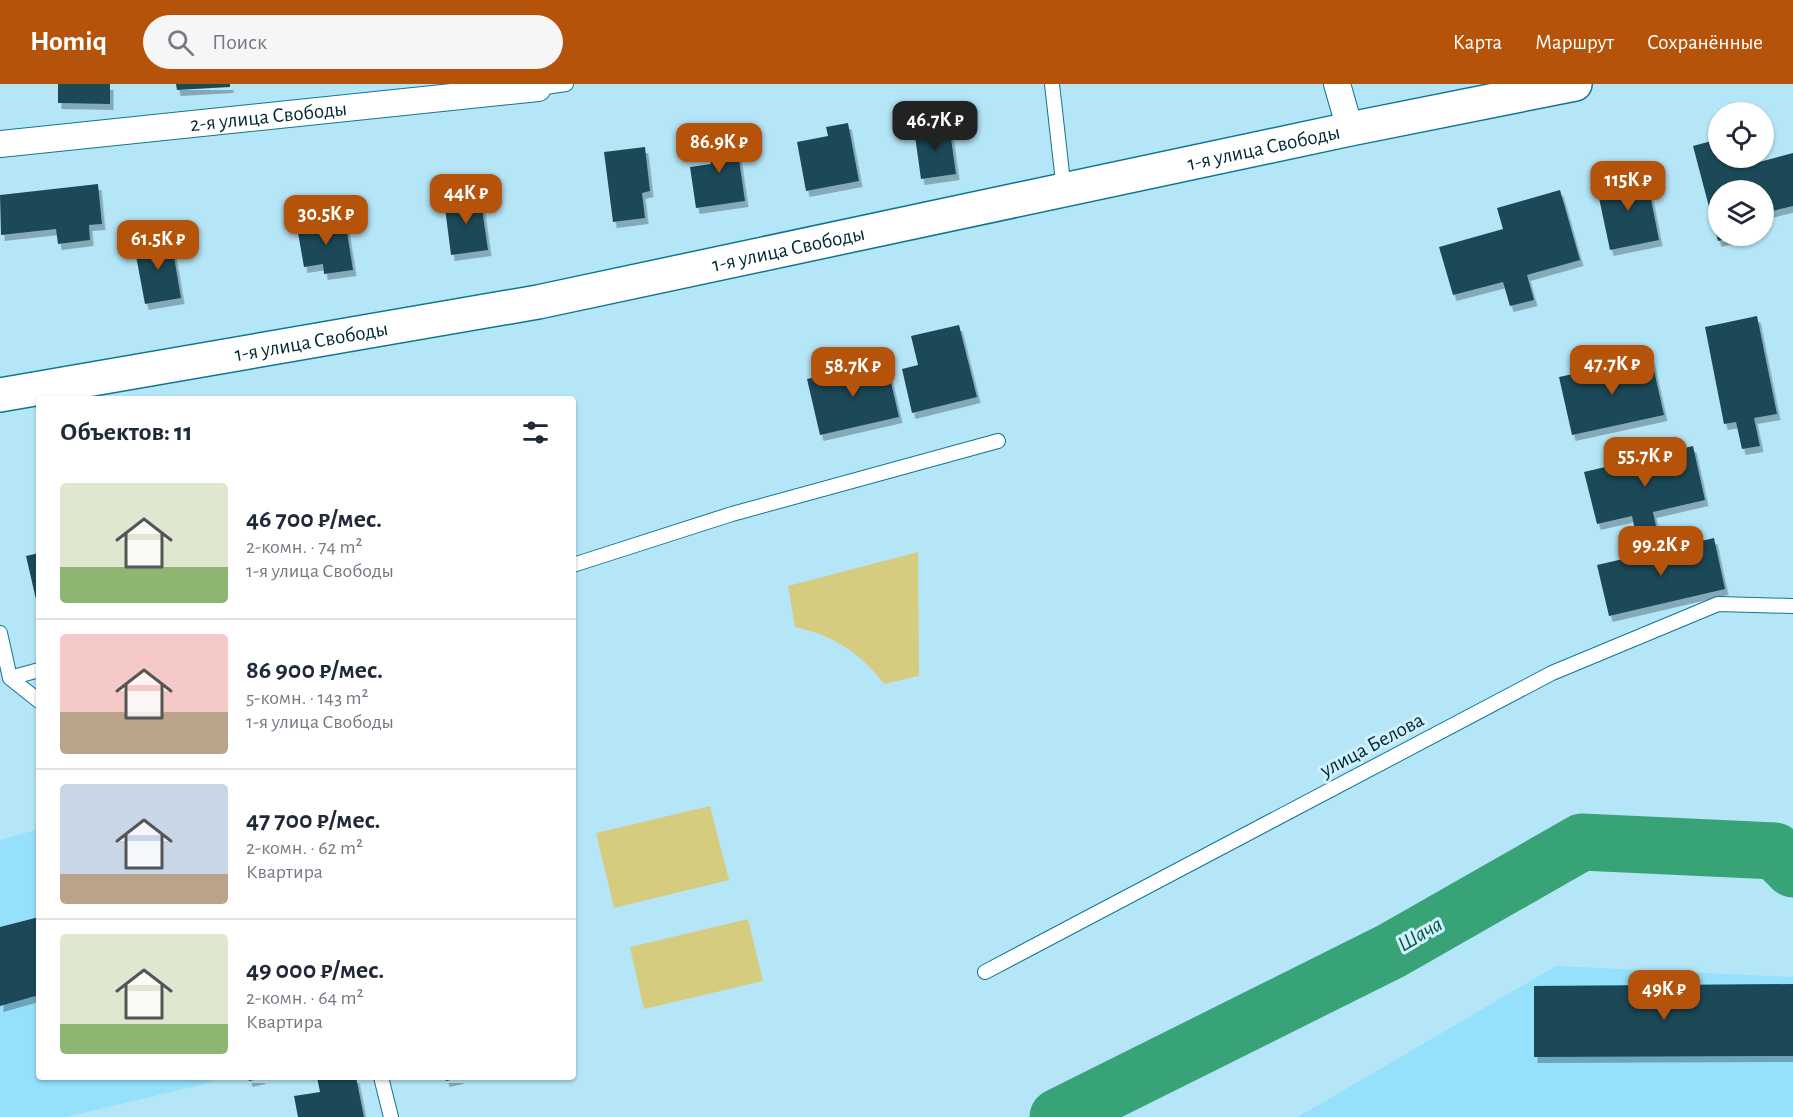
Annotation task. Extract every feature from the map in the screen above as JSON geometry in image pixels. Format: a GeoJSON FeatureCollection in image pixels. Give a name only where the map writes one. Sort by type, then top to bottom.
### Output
{"type":"FeatureCollection","features":[{"type":"Feature","properties":{"kind":"street"},"geometry":{"type":"LineString","coordinates":[[1337,84],[1350,129]]}},
{"type":"Feature","properties":{"kind":"street","name":"1-я улица Свободы"},"geometry":{"type":"LineString","coordinates":[[0,395],[538,302],[1350,129],[1575,84]]}},
{"type":"Feature","properties":{"kind":"street","name":"2-я улица Свободы"},"geometry":{"type":"LineString","coordinates":[[0,144],[538,88]]}},
{"type":"Feature","properties":{"kind":"lane"},"geometry":{"type":"LineString","coordinates":[[538,88],[566,84]]}},
{"type":"Feature","properties":{"kind":"lane"},"geometry":{"type":"LineString","coordinates":[[1052,84],[1064,191]]}},
{"type":"Feature","properties":{"kind":"lane"},"geometry":{"type":"LineString","coordinates":[[576,564],[732,514],[998,441]]}},
{"type":"Feature","properties":{"kind":"lane","name":"улица Белова"},"geometry":{"type":"LineString","coordinates":[[985,972],[1552,673],[1718,603],[1793,606]]}},
{"type":"Feature","properties":{"kind":"lane"},"geometry":{"type":"LineString","coordinates":[[0,633],[10,678],[36,699]]}},
{"type":"Feature","properties":{"kind":"lane"},"geometry":{"type":"LineString","coordinates":[[10,678],[36,671]]}},
{"type":"Feature","properties":{"kind":"lane"},"geometry":{"type":"LineString","coordinates":[[382,1080],[391,1117]]}},
{"type":"Feature","properties":{"kind":"shaded area"},"geometry":{"type":"Polygon","coordinates":[[[918,552],[919,676],[884,684],[856,654],[834,640],[795,627],[788,586],[918,552]]]}},
{"type":"Feature","properties":{"kind":"shaded area"},"geometry":{"type":"Polygon","coordinates":[[[710,806],[729,880],[614,908],[596,833],[710,806]]]}},
{"type":"Feature","properties":{"kind":"shaded area"},"geometry":{"type":"Polygon","coordinates":[[[36,830],[36,1080],[212,1080],[213,1082],[66,1117],[0,1117],[0,840],[36,830]]]}},
{"type":"Feature","properties":{"kind":"shaded area"},"geometry":{"type":"Polygon","coordinates":[[[748,919],[763,981],[644,1009],[630,947],[748,919]]]}},
{"type":"Feature","properties":{"kind":"shaded area"},"geometry":{"type":"Polygon","coordinates":[[[1556,966],[1793,977],[1793,1117],[1298,1117],[1556,966]]]}},
{"type":"Feature","properties":{"kind":"building"},"geometry":{"type":"Polygon","coordinates":[[[58,84],[110,84],[110,104],[58,103],[58,84]]]}},
{"type":"Feature","properties":{"kind":"building"},"geometry":{"type":"Polygon","coordinates":[[[176,84],[230,84],[230,87],[177,90],[176,84]]]}},
{"type":"Feature","properties":{"kind":"building"},"geometry":{"type":"Polygon","coordinates":[[[848,123],[859,181],[806,191],[797,142],[828,136],[826,127],[848,123]]]}},
{"type":"Feature","properties":{"kind":"building"},"geometry":{"type":"Polygon","coordinates":[[[949,124],[956,174],[921,179],[914,129],[949,124]]]}},
{"type":"Feature","properties":{"kind":"building"},"geometry":{"type":"Polygon","coordinates":[[[735,132],[745,201],[696,208],[690,167],[711,164],[708,136],[735,132]]]}},
{"type":"Feature","properties":{"kind":"building"},"geometry":{"type":"Polygon","coordinates":[[[1708,142],[1708,168],[1774,168],[1774,158],[1793,153],[1793,206],[1774,211],[1774,180],[1708,180],[1708,203],[1693,146],[1708,142]]]}},
{"type":"Feature","properties":{"kind":"building"},"geometry":{"type":"Polygon","coordinates":[[[645,147],[650,191],[642,193],[645,218],[613,222],[604,152],[645,147]]]}},
{"type":"Feature","properties":{"kind":"building"},"geometry":{"type":"Polygon","coordinates":[[[1646,174],[1659,240],[1610,250],[1596,184],[1646,174]]]}},
{"type":"Feature","properties":{"kind":"building"},"geometry":{"type":"Polygon","coordinates":[[[98,184],[102,224],[89,225],[90,240],[58,244],[56,229],[1,235],[0,195],[98,184]]]}},
{"type":"Feature","properties":{"kind":"building"},"geometry":{"type":"Polygon","coordinates":[[[1560,190],[1580,260],[1527,275],[1534,300],[1510,306],[1503,282],[1453,295],[1439,247],[1503,229],[1497,208],[1560,190]]]}},
{"type":"Feature","properties":{"kind":"building"},"geometry":{"type":"Polygon","coordinates":[[[480,195],[488,250],[451,255],[444,200],[480,195]]]}},
{"type":"Feature","properties":{"kind":"building"},"geometry":{"type":"Polygon","coordinates":[[[345,219],[353,270],[324,274],[323,264],[304,267],[297,227],[345,219]]]}},
{"type":"Feature","properties":{"kind":"building"},"geometry":{"type":"Polygon","coordinates":[[[171,239],[181,298],[145,304],[134,245],[171,239]]]}},
{"type":"Feature","properties":{"kind":"building"},"geometry":{"type":"Polygon","coordinates":[[[1757,316],[1777,414],[1754,418],[1760,446],[1742,449],[1736,422],[1724,424],[1705,327],[1757,316]]]}},
{"type":"Feature","properties":{"kind":"building"},"geometry":{"type":"Polygon","coordinates":[[[959,325],[977,397],[912,413],[902,369],[918,365],[911,336],[959,325]]]}},
{"type":"Feature","properties":{"kind":"building"},"geometry":{"type":"Polygon","coordinates":[[[1651,357],[1664,415],[1572,435],[1559,377],[1651,357]]]}},
{"type":"Feature","properties":{"kind":"building"},"geometry":{"type":"Polygon","coordinates":[[[886,361],[899,417],[820,435],[807,379],[886,361]]]}},
{"type":"Feature","properties":{"kind":"building"},"geometry":{"type":"Polygon","coordinates":[[[1693,446],[1705,500],[1653,512],[1657,531],[1636,535],[1632,516],[1597,524],[1584,472],[1693,446]]]}},
{"type":"Feature","properties":{"kind":"building"},"geometry":{"type":"Polygon","coordinates":[[[1714,538],[1725,589],[1609,616],[1597,565],[1714,538]]]}},
{"type":"Feature","properties":{"kind":"building"},"geometry":{"type":"Polygon","coordinates":[[[36,554],[36,599],[26,556],[36,554]]]}},
{"type":"Feature","properties":{"kind":"building"},"geometry":{"type":"Polygon","coordinates":[[[36,918],[36,996],[0,1006],[0,927],[36,918]]]}},
{"type":"Feature","properties":{"kind":"building"},"geometry":{"type":"Polygon","coordinates":[[[1793,984],[1793,1056],[1534,1057],[1534,986],[1793,984]]]}},
{"type":"Feature","properties":{"kind":"building"},"geometry":{"type":"Polygon","coordinates":[[[318,1080],[357,1080],[364,1117],[298,1117],[294,1096],[320,1092],[318,1080]]]}},
{"type":"Feature","properties":{"kind":"waterway","name":"Шача"},"geometry":{"type":"LineString","coordinates":[[1058,1117],[1391,951],[1582,842],[1775,851],[1793,869]]}}]}
